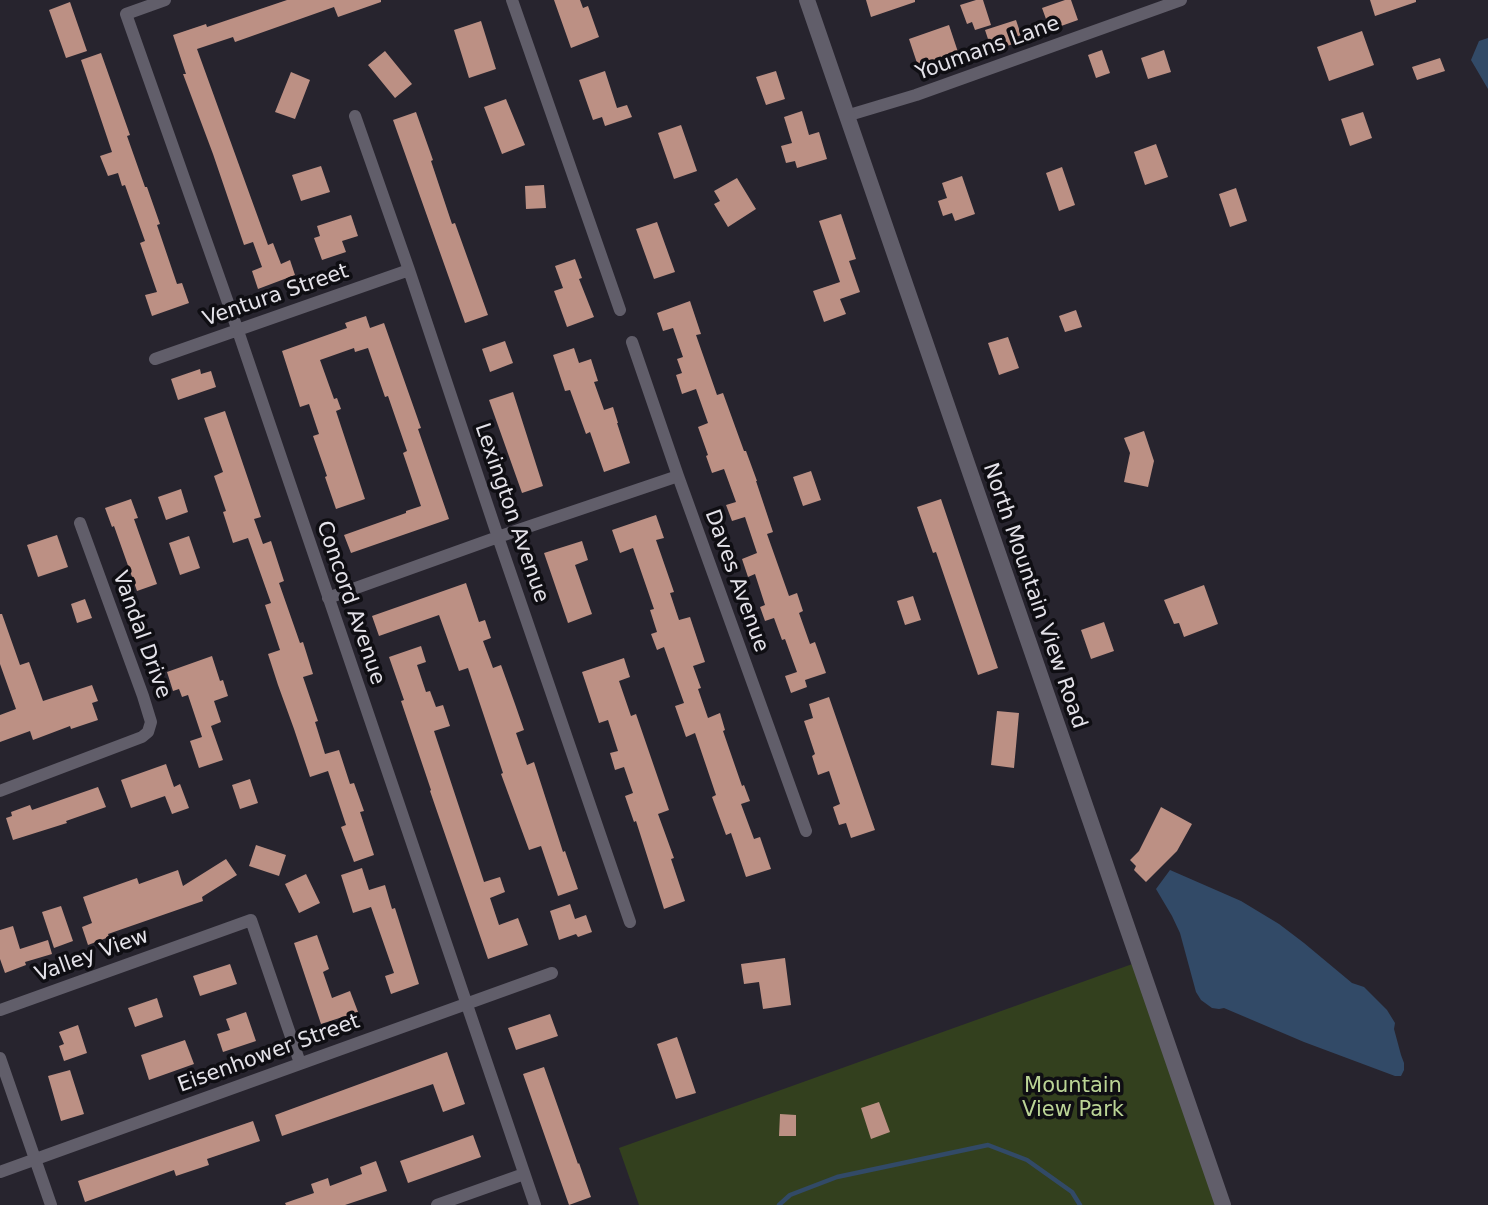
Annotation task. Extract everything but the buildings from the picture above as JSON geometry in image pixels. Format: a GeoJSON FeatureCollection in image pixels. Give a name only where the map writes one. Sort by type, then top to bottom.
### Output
{"type":"FeatureCollection","features":[{"type":"Feature","properties":{"kind":"street","name":"Concord Avenue"},"geometry":{"type":"LineString","coordinates":[[165,0],[125,14],[238,331],[535,1205]]}},
{"type":"Feature","properties":{"kind":"street"},"geometry":{"type":"LineString","coordinates":[[512,0],[620,310]]}},
{"type":"Feature","properties":{"kind":"street","name":"North Mountain View Road"},"geometry":{"type":"LineString","coordinates":[[807,0],[1223,1205]]}},
{"type":"Feature","properties":{"kind":"street","name":"Youmans Lane"},"geometry":{"type":"LineString","coordinates":[[846,116],[916,95],[1181,0]]}},
{"type":"Feature","properties":{"kind":"street","name":"Lexington Avenue"},"geometry":{"type":"LineString","coordinates":[[355,116],[630,922]]}},
{"type":"Feature","properties":{"kind":"street","name":"Ventura Street"},"geometry":{"type":"LineString","coordinates":[[155,359],[409,270]]}},
{"type":"Feature","properties":{"kind":"street","name":"Daves Avenue"},"geometry":{"type":"LineString","coordinates":[[632,342],[806,831]]}},
{"type":"Feature","properties":{"kind":"street"},"geometry":{"type":"LineString","coordinates":[[328,598],[678,476]]}},
{"type":"Feature","properties":{"kind":"street","name":"Vandal Drive"},"geometry":{"type":"LineString","coordinates":[[0,791],[122,745],[148,732],[150,722],[144,696],[80,523]]}},
{"type":"Feature","properties":{"kind":"street","name":"Valley View"},"geometry":{"type":"LineString","coordinates":[[0,1010],[251,920],[300,1063]]}},
{"type":"Feature","properties":{"kind":"street","name":"Eisenhower Street"},"geometry":{"type":"LineString","coordinates":[[0,1172],[552,973]]}},
{"type":"Feature","properties":{"kind":"street"},"geometry":{"type":"LineString","coordinates":[[0,1058],[51,1205]]}},
{"type":"Feature","properties":{"kind":"street"},"geometry":{"type":"LineString","coordinates":[[437,1205],[524,1174]]}},
{"type":"Feature","properties":{"kind":"green space","name":"Mountain View Park"},"geometry":{"type":"Polygon","coordinates":[[[1138,962],[1223,1205],[639,1205],[619,1148],[1138,962]]]}},
{"type":"Feature","properties":{"kind":"water"},"geometry":{"type":"Polygon","coordinates":[[[1488,38],[1488,89],[1471,60],[1479,41],[1488,38]]]}},
{"type":"Feature","properties":{"kind":"water"},"geometry":{"type":"Polygon","coordinates":[[[1170,870],[1241,901],[1279,924],[1352,983],[1364,987],[1387,1010],[1395,1023],[1394,1029],[1404,1063],[1401,1076],[1304,1042],[1224,1008],[1212,1008],[1201,1000],[1196,992],[1180,933],[1156,889],[1170,870]]]}},
{"type":"Feature","properties":{"kind":"waterway"},"geometry":{"type":"LineString","coordinates":[[779,1205],[790,1195],[837,1177],[988,1145],[1027,1160],[1072,1192],[1080,1205]]}}]}
